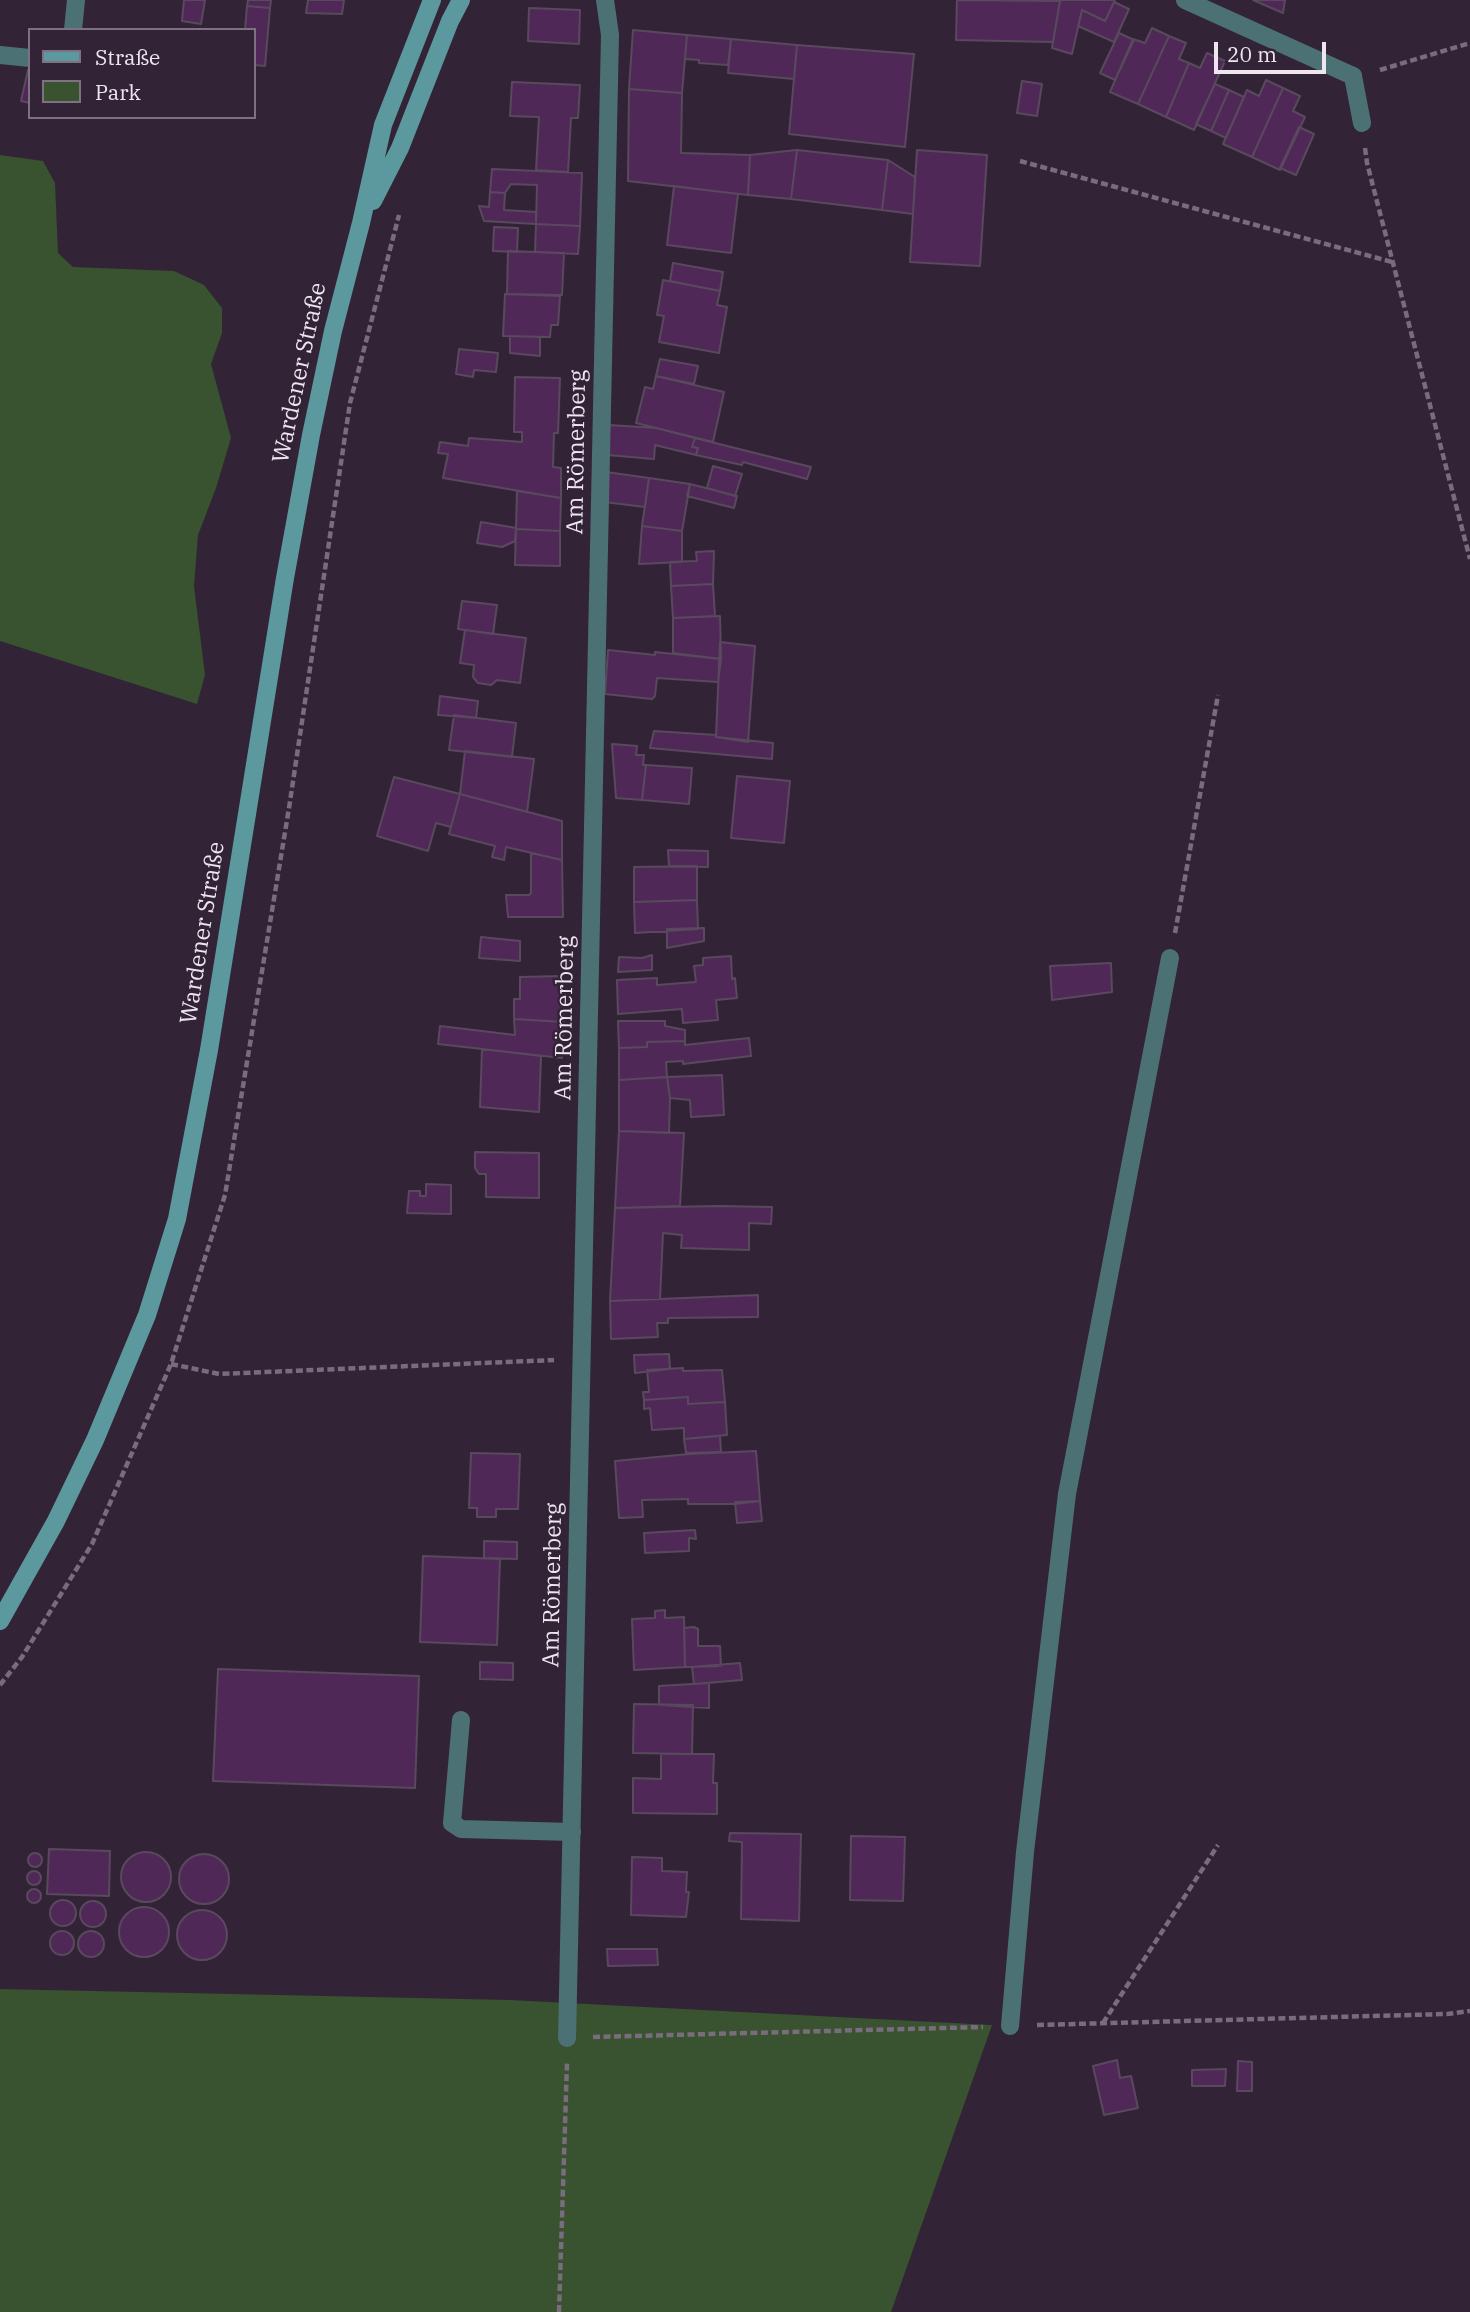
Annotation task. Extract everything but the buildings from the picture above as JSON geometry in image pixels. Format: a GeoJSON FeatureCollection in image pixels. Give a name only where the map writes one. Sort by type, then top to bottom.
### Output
{"type":"FeatureCollection","features":[{"type":"Feature","properties":{"kind":"street"},"geometry":{"type":"LineString","coordinates":[[73,28],[76,0]]}},
{"type":"Feature","properties":{"kind":"street","name":"Wardener Straße"},"geometry":{"type":"LineString","coordinates":[[0,1621],[56,1521],[95,1440],[147,1315],[177,1219],[209,1050],[296,512],[333,331],[383,125],[432,0]]}},
{"type":"Feature","properties":{"kind":"street","name":"Wardener Straße"},"geometry":{"type":"LineString","coordinates":[[361,223],[400,148],[450,21],[461,0]]}},
{"type":"Feature","properties":{"kind":"street","name":"Am Römerberg"},"geometry":{"type":"LineString","coordinates":[[567,2038],[610,49],[606,0]]}},
{"type":"Feature","properties":{"kind":"street"},"geometry":{"type":"LineString","coordinates":[[1185,0],[1353,76],[1362,123]]}},
{"type":"Feature","properties":{"kind":"street"},"geometry":{"type":"LineString","coordinates":[[0,55],[28,58]]}},
{"type":"Feature","properties":{"kind":"street"},"geometry":{"type":"LineString","coordinates":[[1010,2026],[1025,1852],[1067,1494],[1170,958]]}},
{"type":"Feature","properties":{"kind":"street"},"geometry":{"type":"LineString","coordinates":[[461,1720],[452,1823],[461,1829],[572,1832]]}},
{"type":"Feature","properties":{"kind":"path"},"geometry":{"type":"LineString","coordinates":[[1353,76],[1470,44]]}},
{"type":"Feature","properties":{"kind":"path"},"geometry":{"type":"LineString","coordinates":[[1362,123],[1367,163],[1470,559]]}},
{"type":"Feature","properties":{"kind":"path"},"geometry":{"type":"LineString","coordinates":[[1020,161],[1393,262]]}},
{"type":"Feature","properties":{"kind":"path"},"geometry":{"type":"LineString","coordinates":[[1170,958],[1218,695]]}},
{"type":"Feature","properties":{"kind":"path"},"geometry":{"type":"LineString","coordinates":[[171,1364],[219,1374],[582,1359]]}},
{"type":"Feature","properties":{"kind":"path"},"geometry":{"type":"LineString","coordinates":[[1103,2023],[1218,1845]]}},
{"type":"Feature","properties":{"kind":"path"},"geometry":{"type":"LineString","coordinates":[[559,2312],[567,2038]]}},
{"type":"Feature","properties":{"kind":"green space"},"geometry":{"type":"Polygon","coordinates":[[[0,155],[43,161],[55,183],[58,253],[73,267],[174,271],[204,285],[222,308],[222,333],[211,364],[231,438],[198,535],[194,586],[205,675],[197,704],[0,641],[0,155]]]}},
{"type":"Feature","properties":{"kind":"green space"},"geometry":{"type":"Polygon","coordinates":[[[0,1989],[510,2000],[992,2025],[891,2312],[0,2312],[0,1989]]]}}]}
